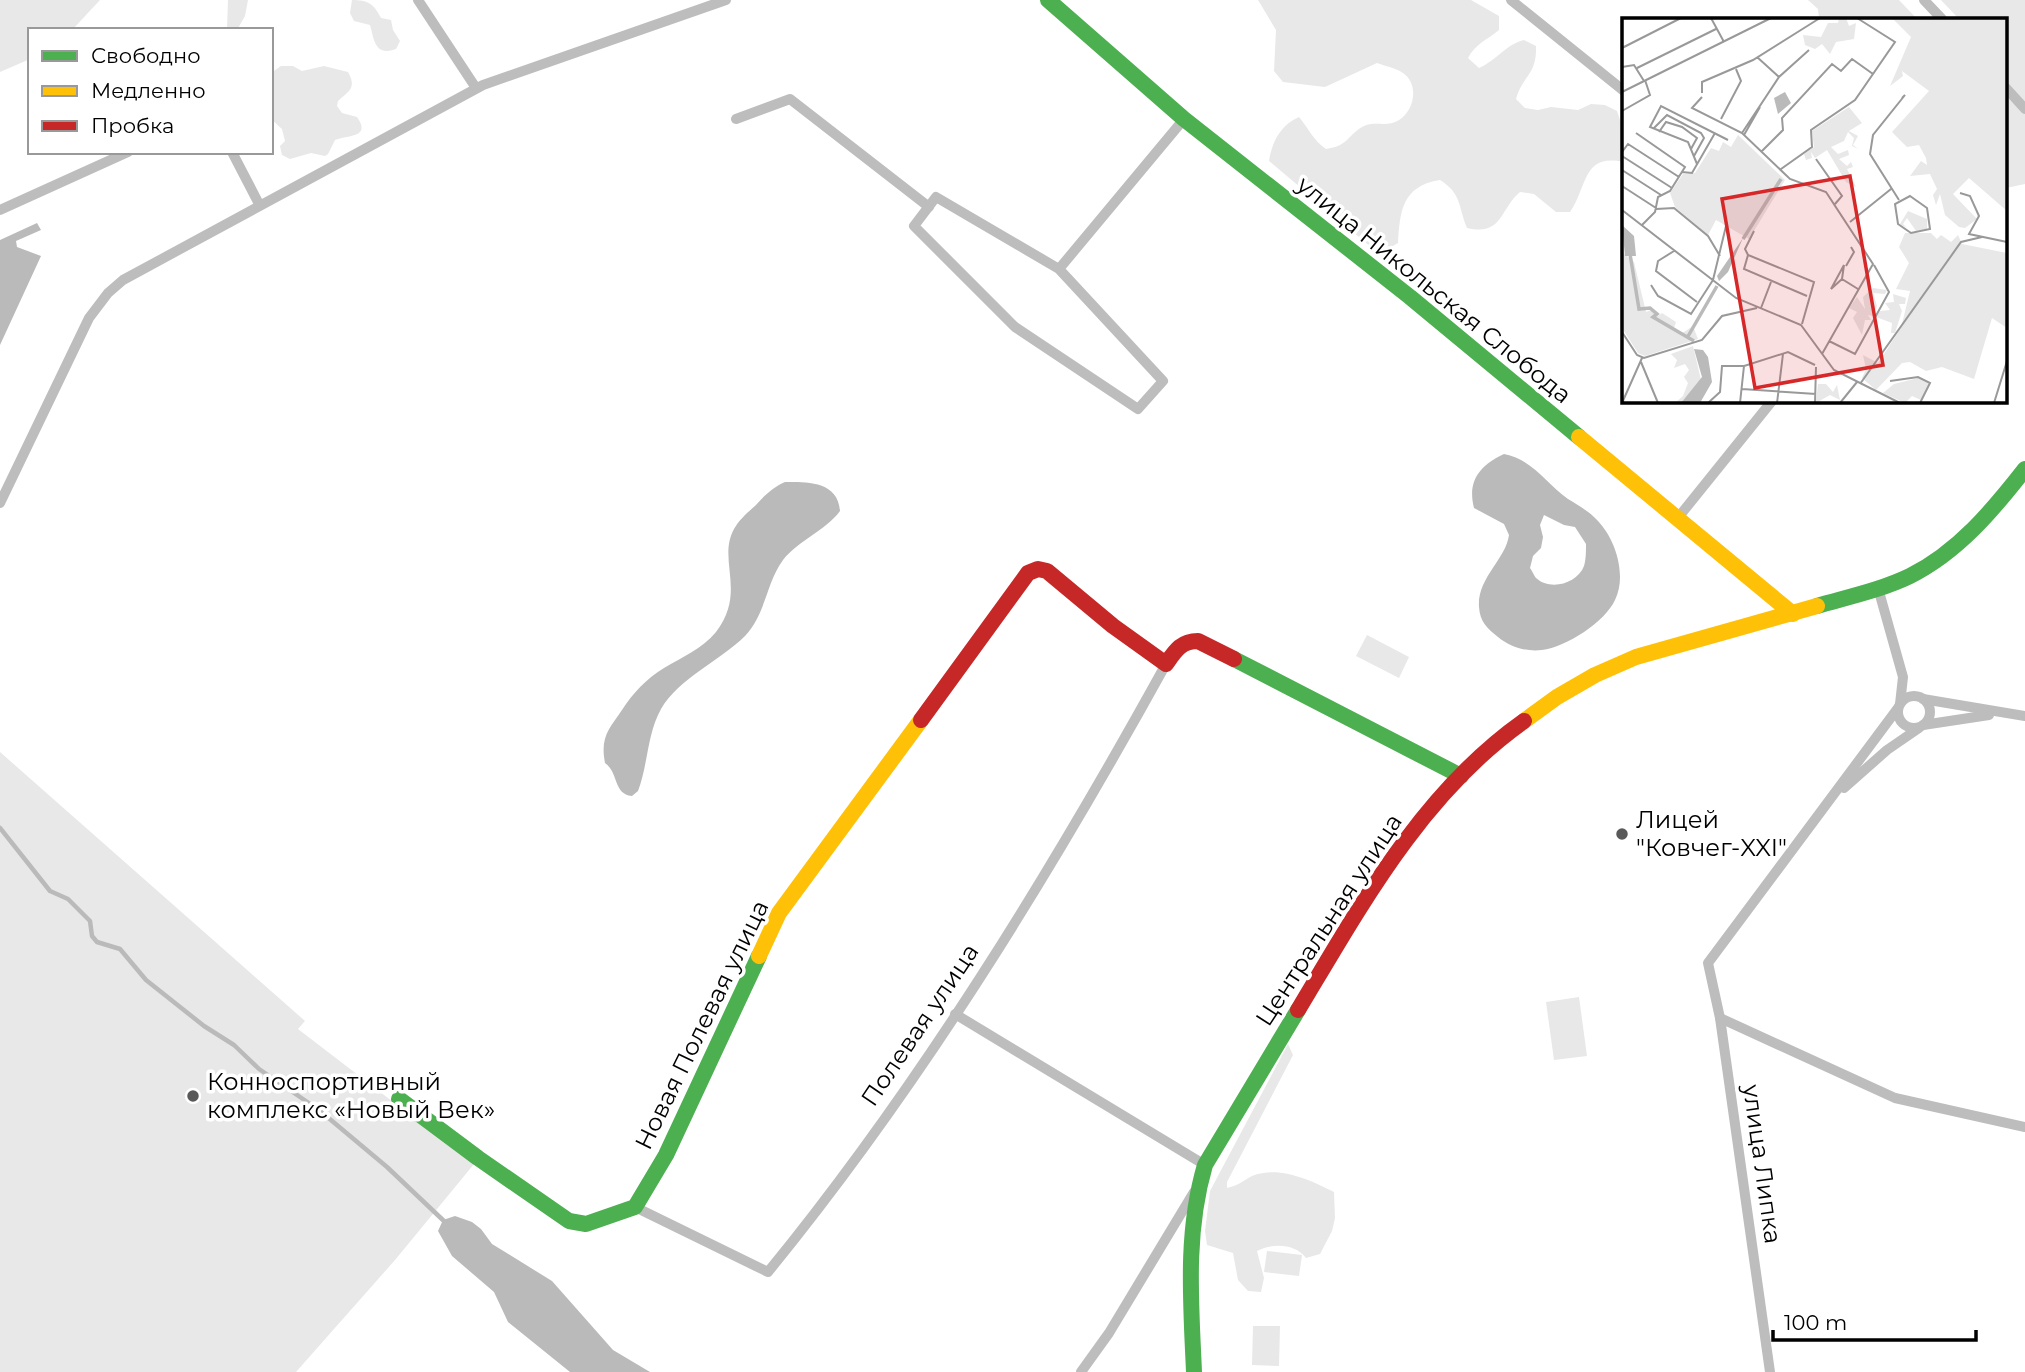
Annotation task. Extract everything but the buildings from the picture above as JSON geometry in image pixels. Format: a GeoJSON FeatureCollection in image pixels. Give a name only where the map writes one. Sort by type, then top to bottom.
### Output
{"type":"FeatureCollection","features":[{"type":"Feature","properties":{"kind":"street"},"geometry":{"type":"LineString","coordinates":[[418,0],[476,88]]}},
{"type":"Feature","properties":{"kind":"street"},"geometry":{"type":"LineString","coordinates":[[0,503],[89,318],[103,299],[123,280],[476,88],[726,0]]}},
{"type":"Feature","properties":{"kind":"street","name":"улица Никольская Слобода"},"geometry":{"type":"LineString","coordinates":[[1048,0],[1184,119],[1410,298],[1793,614]]}},
{"type":"Feature","properties":{"kind":"street"},"geometry":{"type":"LineString","coordinates":[[1511,0],[1622,88]]}},
{"type":"Feature","properties":{"kind":"street"},"geometry":{"type":"LineString","coordinates":[[1924,0],[1941,18]]}},
{"type":"Feature","properties":{"kind":"street"},"geometry":{"type":"LineString","coordinates":[[2008,90],[2025,109]]}},
{"type":"Feature","properties":{"kind":"street"},"geometry":{"type":"LineString","coordinates":[[736,120],[790,99],[929,207]]}},
{"type":"Feature","properties":{"kind":"street"},"geometry":{"type":"LineString","coordinates":[[1059,269],[1184,119]]}},
{"type":"Feature","properties":{"kind":"street"},"geometry":{"type":"LineString","coordinates":[[0,210],[124,154]]}},
{"type":"Feature","properties":{"kind":"street"},"geometry":{"type":"LineString","coordinates":[[233,154],[260,204]]}},
{"type":"Feature","properties":{"kind":"street"},"geometry":{"type":"LineString","coordinates":[[936,197],[1059,269],[1163,381],[1138,409],[1015,327],[914,226],[936,197]]}},
{"type":"Feature","properties":{"kind":"street"},"geometry":{"type":"LineString","coordinates":[[1677,519],[1771,402]]}},
{"type":"Feature","properties":{"kind":"street","name":"Центральная улица"},"geometry":{"type":"LineString","coordinates":[[1081,1372],[1115,1324],[1197,1187],[1205,1165],[1370,889],[1423,815],[1461,776],[1522,722],[1581,683],[1637,657],[1793,614],[1913,575],[1948,552],[1979,524],[2025,469]]}},
{"type":"Feature","properties":{"kind":"street","name":"Новая Полевая улица"},"geometry":{"type":"LineString","coordinates":[[635,1207],[666,1155],[779,913],[1028,573],[1038,569],[1046,571],[1166,664]]}},
{"type":"Feature","properties":{"kind":"street"},"geometry":{"type":"LineString","coordinates":[[1878,588],[1903,677],[1899,706],[1901,722],[1909,728],[1969,717],[2005,714]]}},
{"type":"Feature","properties":{"kind":"street"},"geometry":{"type":"LineString","coordinates":[[1166,664],[1180,644],[1189,640],[1198,641],[1461,776]]}},
{"type":"Feature","properties":{"kind":"street","name":"Полевая улица"},"geometry":{"type":"LineString","coordinates":[[635,1207],[768,1272],[827,1200],[955,1014],[1107,769],[1166,664]]}},
{"type":"Feature","properties":{"kind":"street"},"geometry":{"type":"LineString","coordinates":[[1826,803],[1887,750],[1921,727],[1930,712],[1903,677]]}},
{"type":"Feature","properties":{"kind":"street"},"geometry":{"type":"LineString","coordinates":[[1826,803],[1908,697],[2025,716]]}},
{"type":"Feature","properties":{"kind":"street","name":"улица Липка"},"geometry":{"type":"LineString","coordinates":[[1770,1372],[1720,1018],[1708,963],[1826,803]]}},
{"type":"Feature","properties":{"kind":"street"},"geometry":{"type":"LineString","coordinates":[[955,1014],[1205,1165]]}},
{"type":"Feature","properties":{"kind":"street"},"geometry":{"type":"LineString","coordinates":[[1720,1018],[1895,1098],[2025,1127]]}},
{"type":"Feature","properties":{"kind":"street"},"geometry":{"type":"LineString","coordinates":[[399,1098],[478,1158],[569,1220],[586,1224],[635,1207]]}},
{"type":"Feature","properties":{"kind":"street"},"geometry":{"type":"LineString","coordinates":[[1194,1372],[1191,1244],[1197,1187]]}},
{"type":"Feature","properties":{"kind":"shaded area"},"geometry":{"type":"Polygon","coordinates":[[[0,0],[100,0],[74,28],[28,28],[28,60],[0,72],[0,0]]]}},
{"type":"Feature","properties":{"kind":"shaded area"},"geometry":{"type":"Polygon","coordinates":[[[228,0],[248,0],[245,16],[238,28],[227,28],[228,0]]]}},
{"type":"Feature","properties":{"kind":"shaded area"},"geometry":{"type":"Polygon","coordinates":[[[352,0],[370,4],[381,18],[391,20],[393,30],[400,41],[396,49],[389,51],[379,48],[370,25],[354,21],[350,13],[352,0]]]}},
{"type":"Feature","properties":{"kind":"shaded area"},"geometry":{"type":"Polygon","coordinates":[[[1258,0],[1471,0],[1499,16],[1499,30],[1478,46],[1468,58],[1479,68],[1517,42],[1524,40],[1536,46],[1532,69],[1516,99],[1525,108],[1538,110],[1551,107],[1578,110],[1591,104],[1605,105],[1617,111],[1622,126],[1622,162],[1610,160],[1593,167],[1570,212],[1556,212],[1534,194],[1520,192],[1494,225],[1479,229],[1467,228],[1458,201],[1447,185],[1440,180],[1427,183],[1411,194],[1406,202],[1400,220],[1398,243],[1386,250],[1372,248],[1269,161],[1270,154],[1282,129],[1299,117],[1326,149],[1343,143],[1367,125],[1399,120],[1412,104],[1411,84],[1400,71],[1377,63],[1325,87],[1283,82],[1274,71],[1276,30],[1258,0]]]}},
{"type":"Feature","properties":{"kind":"shaded area"},"geometry":{"type":"Polygon","coordinates":[[[1808,0],[1899,0],[1916,18],[1819,18],[1818,9],[1808,0]]]}},
{"type":"Feature","properties":{"kind":"shaded area"},"geometry":{"type":"Polygon","coordinates":[[[1941,0],[2025,0],[2025,184],[2008,188],[2008,18],[1958,18],[1941,0]]]}},
{"type":"Feature","properties":{"kind":"shaded area"},"geometry":{"type":"Polygon","coordinates":[[[281,66],[293,66],[302,71],[324,66],[348,72],[352,86],[338,101],[337,106],[342,113],[357,117],[362,129],[360,132],[335,140],[325,156],[311,153],[290,159],[282,155],[280,146],[285,141],[282,129],[273,121],[273,72],[281,66]]]}},
{"type":"Feature","properties":{"kind":"shaded area"},"geometry":{"type":"Polygon","coordinates":[[[37,223],[41,230],[16,241],[17,247],[41,256],[0,345],[0,240],[37,223]]]}},
{"type":"Feature","properties":{"kind":"shaded area"},"geometry":{"type":"Polygon","coordinates":[[[1504,454],[1523,461],[1598,521],[1610,538],[1618,559],[1620,580],[1610,608],[1584,632],[1552,648],[1530,650],[1513,646],[1491,631],[1481,617],[1479,607],[1482,587],[1503,552],[1509,535],[1504,524],[1474,508],[1472,490],[1482,469],[1504,454]],[[1544,515],[1540,525],[1543,537],[1541,548],[1533,556],[1530,568],[1536,578],[1548,584],[1563,584],[1569,581],[1581,572],[1585,564],[1586,544],[1575,527],[1564,525],[1544,515]]]}},
{"type":"Feature","properties":{"kind":"shaded area"},"geometry":{"type":"Polygon","coordinates":[[[785,482],[812,483],[828,489],[838,501],[840,511],[783,560],[757,618],[745,636],[669,698],[656,719],[638,791],[632,796],[626,794],[605,763],[604,746],[610,728],[646,682],[698,648],[716,632],[730,603],[728,553],[734,529],[766,495],[785,482]]]}},
{"type":"Feature","properties":{"kind":"shaded area"},"geometry":{"type":"Polygon","coordinates":[[[1367,635],[1409,657],[1399,678],[1356,656],[1367,635]]]}},
{"type":"Feature","properties":{"kind":"shaded area","name":"Конноспортивный комплекс «Новый Век»"},"geometry":{"type":"Polygon","coordinates":[[[0,752],[305,1021],[298,1029],[474,1164],[395,1260],[296,1372],[0,1372],[0,752]]]}},
{"type":"Feature","properties":{"kind":"shaded area"},"geometry":{"type":"Polygon","coordinates":[[[1579,997],[1587,1056],[1554,1060],[1546,1002],[1579,997]]]}},
{"type":"Feature","properties":{"kind":"shaded area"},"geometry":{"type":"Polygon","coordinates":[[[1288,1044],[1293,1055],[1227,1182],[1227,1188],[1262,1173],[1294,1175],[1334,1192],[1335,1218],[1332,1231],[1320,1254],[1306,1258],[1296,1249],[1283,1246],[1257,1251],[1264,1278],[1261,1292],[1248,1291],[1238,1280],[1233,1253],[1207,1245],[1205,1231],[1210,1191],[1288,1044]]]}},
{"type":"Feature","properties":{"kind":"shaded area"},"geometry":{"type":"Polygon","coordinates":[[[455,1216],[472,1222],[492,1244],[552,1281],[613,1350],[650,1372],[570,1372],[508,1322],[494,1292],[452,1256],[438,1231],[443,1220],[455,1216]]]}},
{"type":"Feature","properties":{"kind":"shaded area"},"geometry":{"type":"Polygon","coordinates":[[[1267,1251],[1302,1255],[1299,1276],[1264,1272],[1267,1251]]]}},
{"type":"Feature","properties":{"kind":"shaded area"},"geometry":{"type":"Polygon","coordinates":[[[1253,1326],[1280,1326],[1279,1366],[1252,1365],[1253,1326]]]}},
{"type":"Feature","properties":{"kind":"waterway"},"geometry":{"type":"LineString","coordinates":[[0,828],[50,891],[68,899],[90,921],[92,936],[97,942],[120,949],[146,980],[204,1026],[234,1045],[259,1069],[319,1110],[387,1167],[445,1222]]}},
{"type":"Feature","properties":{"kind":"traffic: fast"},"geometry":{"type":"LineString","coordinates":[[1048,0],[1184,119],[1410,297],[1579,437]]}},
{"type":"Feature","properties":{"kind":"traffic: fast"},"geometry":{"type":"LineString","coordinates":[[1817,606],[1888,585],[1910,576],[1944,555],[1974,529],[2025,469]]}},
{"type":"Feature","properties":{"kind":"traffic: fast"},"geometry":{"type":"LineString","coordinates":[[1234,659],[1461,776]]}},
{"type":"Feature","properties":{"kind":"traffic: fast"},"geometry":{"type":"LineString","coordinates":[[399,1099],[569,1221],[586,1224],[635,1207],[666,1155],[759,956]]}},
{"type":"Feature","properties":{"kind":"traffic: fast"},"geometry":{"type":"LineString","coordinates":[[1194,1372],[1192,1242],[1194,1216],[1205,1165],[1298,1010]]}},
{"type":"Feature","properties":{"kind":"traffic: slow"},"geometry":{"type":"LineString","coordinates":[[1579,437],[1793,614]]}},
{"type":"Feature","properties":{"kind":"traffic: slow"},"geometry":{"type":"LineString","coordinates":[[1524,721],[1557,697],[1595,675],[1636,657],[1817,606]]}},
{"type":"Feature","properties":{"kind":"traffic: slow"},"geometry":{"type":"LineString","coordinates":[[759,956],[779,913],[921,720]]}},
{"type":"Feature","properties":{"kind":"traffic: jam"},"geometry":{"type":"LineString","coordinates":[[921,720],[1028,573],[1038,569],[1047,571],[1113,626],[1166,664],[1176,651],[1192,641],[1198,641],[1234,659]]}},
{"type":"Feature","properties":{"kind":"traffic: jam"},"geometry":{"type":"LineString","coordinates":[[1298,1010],[1370,891],[1424,816],[1488,750],[1524,721]]}},
{"type":"Feature","properties":{"kind":"place","name":"Лицей \"Ковчег-XXI\""},"geometry":{"type":"Point","coordinates":[1622,834]}},
{"type":"Feature","properties":{"kind":"place","name":"Конноспортивный комплекс «Новый Век»"},"geometry":{"type":"Point","coordinates":[193,1096]}}]}
